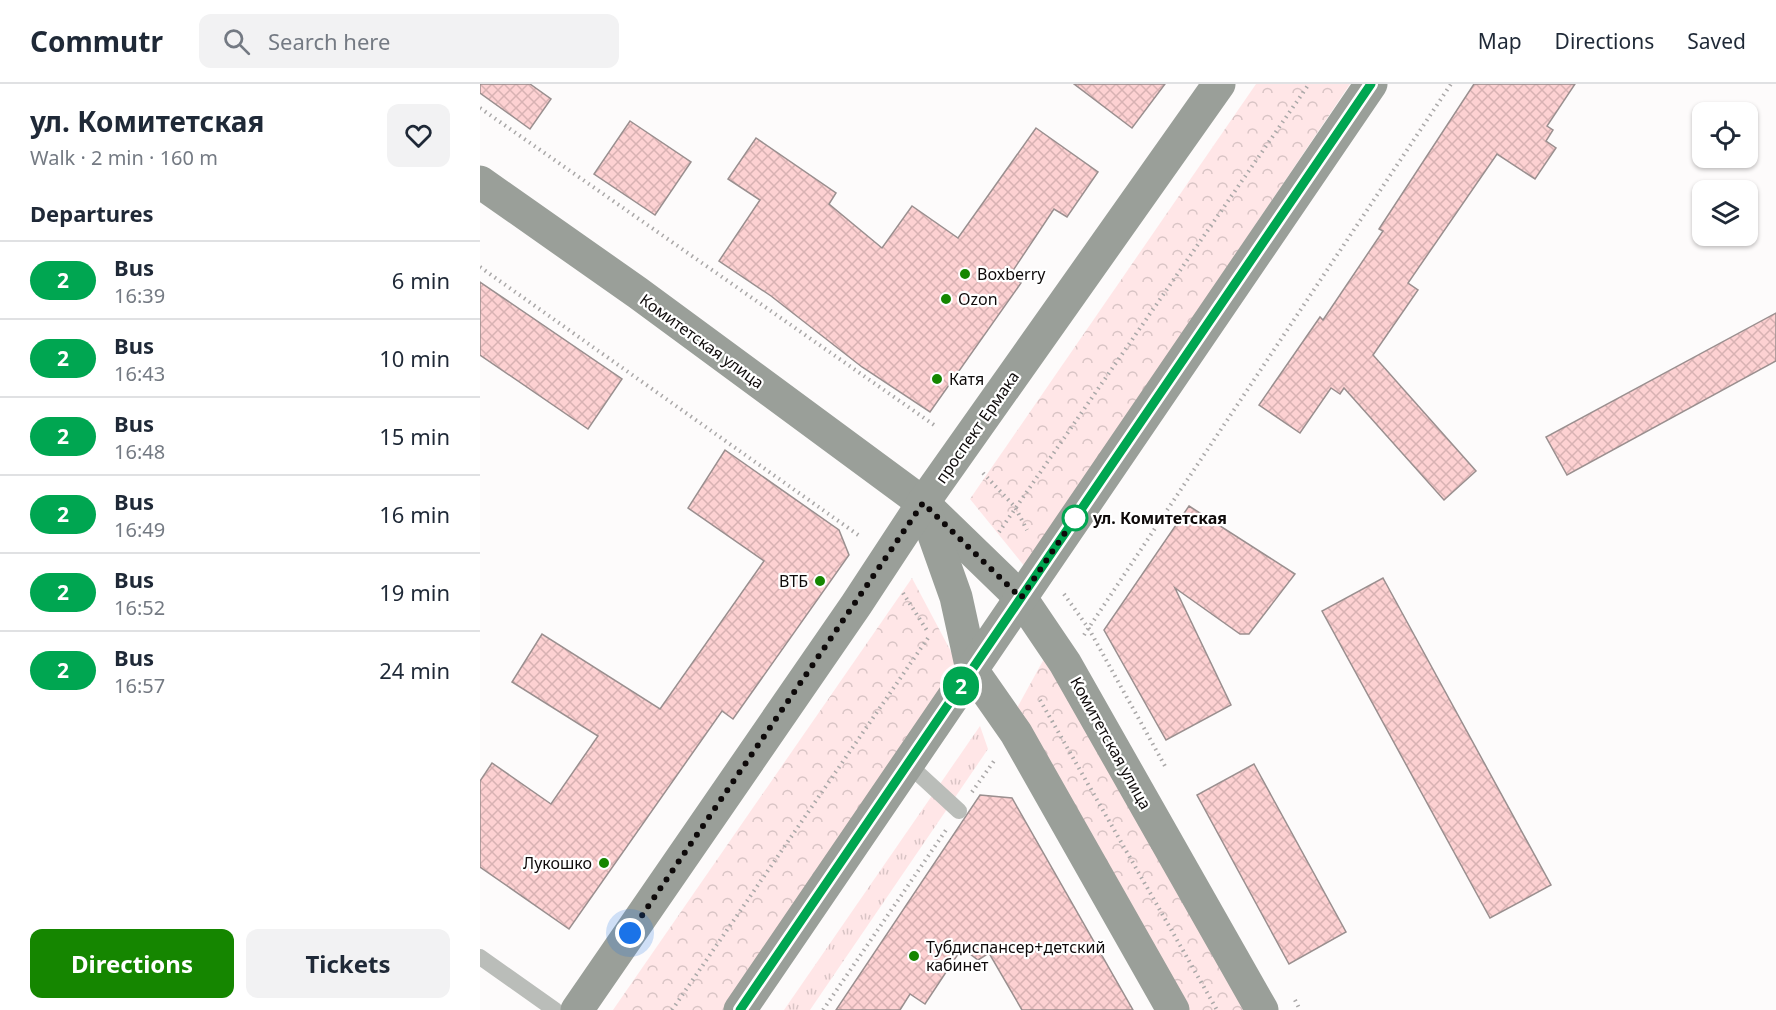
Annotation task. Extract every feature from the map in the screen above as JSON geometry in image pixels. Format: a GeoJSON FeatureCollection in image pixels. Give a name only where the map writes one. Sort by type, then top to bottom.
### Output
{"type":"FeatureCollection","features":[{"type":"Feature","properties":{"kind":"main road","name":"проспект Ермака"},"geometry":{"type":"LineString","coordinates":[[577,1010],[923,503],[1219,84]]}},
{"type":"Feature","properties":{"kind":"main road"},"geometry":{"type":"LineString","coordinates":[[740,1010],[1371,84]]}},
{"type":"Feature","properties":{"kind":"main road","name":"Комитетская улица"},"geometry":{"type":"LineString","coordinates":[[480,182],[638,293],[923,503],[1021,598],[1065,663],[1262,1010]]}},
{"type":"Feature","properties":{"kind":"main road"},"geometry":{"type":"LineString","coordinates":[[923,503],[956,597],[972,670],[1016,733],[1173,1010]]}},
{"type":"Feature","properties":{"kind":"lane"},"geometry":{"type":"LineString","coordinates":[[908,764],[959,811]]}},
{"type":"Feature","properties":{"kind":"lane"},"geometry":{"type":"LineString","coordinates":[[480,957],[555,1010]]}},
{"type":"Feature","properties":{"kind":"path"},"geometry":{"type":"LineString","coordinates":[[823,1010],[959,811],[1040,700],[1451,84]]}},
{"type":"Feature","properties":{"kind":"path"},"geometry":{"type":"LineString","coordinates":[[480,108],[943,431]]}},
{"type":"Feature","properties":{"kind":"path"},"geometry":{"type":"LineString","coordinates":[[480,267],[868,542],[883,562],[934,645]]}},
{"type":"Feature","properties":{"kind":"path"},"geometry":{"type":"LineString","coordinates":[[1040,700],[1217,1010]]}},
{"type":"Feature","properties":{"kind":"green space"},"geometry":{"type":"Polygon","coordinates":[[[1256,84],[1350,84],[1025,567],[970,499],[1256,84]]]}},
{"type":"Feature","properties":{"kind":"green space"},"geometry":{"type":"Polygon","coordinates":[[[912,578],[965,678],[738,1010],[613,1010],[912,578]]]}},
{"type":"Feature","properties":{"kind":"green space"},"geometry":{"type":"Polygon","coordinates":[[[1045,657],[1247,1010],[1188,1010],[1017,708],[1045,657]]]}},
{"type":"Feature","properties":{"kind":"green space"},"geometry":{"type":"Polygon","coordinates":[[[980,726],[988,749],[810,1010],[784,1010],[980,726]]]}},
{"type":"Feature","properties":{"kind":"building"},"geometry":{"type":"Polygon","coordinates":[[[480,84],[530,84],[551,99],[530,129],[480,93],[480,84]]]}},
{"type":"Feature","properties":{"kind":"building"},"geometry":{"type":"Polygon","coordinates":[[[1074,84],[1165,84],[1132,128],[1074,84]]]}},
{"type":"Feature","properties":{"kind":"building"},"geometry":{"type":"Polygon","coordinates":[[[1474,84],[1575,84],[1547,126],[1553,130],[1546,141],[1556,148],[1535,179],[1497,154],[1408,283],[1418,290],[1373,355],[1476,471],[1444,500],[1344,388],[1340,394],[1331,388],[1300,433],[1259,405],[1320,317],[1323,320],[1383,231],[1379,229],[1474,84]]]}},
{"type":"Feature","properties":{"kind":"building"},"geometry":{"type":"Polygon","coordinates":[[[630,121],[691,162],[655,215],[594,174],[630,121]]]}},
{"type":"Feature","properties":{"kind":"building"},"geometry":{"type":"Polygon","coordinates":[[[1036,128],[1098,172],[1067,217],[1054,209],[1010,275],[1021,283],[930,412],[862,367],[771,296],[719,261],[760,200],[728,179],[756,138],[836,193],[829,204],[882,248],[912,206],[958,238],[1036,128]]]}},
{"type":"Feature","properties":{"kind":"building"},"geometry":{"type":"Polygon","coordinates":[[[480,282],[622,379],[588,429],[480,355],[480,282]]]}},
{"type":"Feature","properties":{"kind":"building"},"geometry":{"type":"Polygon","coordinates":[[[1776,313],[1776,361],[1567,475],[1546,437],[1776,313]]]}},
{"type":"Feature","properties":{"kind":"building"},"geometry":{"type":"Polygon","coordinates":[[[725,450],[839,530],[849,555],[733,719],[722,711],[569,929],[480,867],[480,781],[492,763],[551,804],[598,736],[512,682],[542,634],[660,709],[764,561],[688,508],[725,450]]]}},
{"type":"Feature","properties":{"kind":"building"},"geometry":{"type":"Polygon","coordinates":[[[1189,506],[1295,574],[1249,634],[1240,634],[1175,588],[1231,705],[1166,740],[1104,630],[1189,506]]]}},
{"type":"Feature","properties":{"kind":"building"},"geometry":{"type":"Polygon","coordinates":[[[1383,578],[1551,885],[1490,918],[1322,611],[1383,578]]]}},
{"type":"Feature","properties":{"kind":"building"},"geometry":{"type":"Polygon","coordinates":[[[1254,764],[1346,932],[1289,964],[1197,795],[1254,764]]]}},
{"type":"Feature","properties":{"kind":"building"},"geometry":{"type":"Polygon","coordinates":[[[980,795],[1012,798],[1133,1010],[1022,1010],[989,953],[978,960],[962,948],[925,1004],[910,994],[900,1010],[836,1010],[980,795]]]}},
{"type":"Feature","properties":{"kind":"bus line","name":"2"},"geometry":{"type":"LineString","coordinates":[[740,1010],[1371,84]]}},
{"type":"Feature","properties":{"kind":"place","name":"Boxberry"},"geometry":{"type":"Point","coordinates":[965,274]}},
{"type":"Feature","properties":{"kind":"place","name":"Ozon"},"geometry":{"type":"Point","coordinates":[946,299]}},
{"type":"Feature","properties":{"kind":"place","name":"Катя"},"geometry":{"type":"Point","coordinates":[937,379]}},
{"type":"Feature","properties":{"kind":"place","name":"ул. Комитетская"},"geometry":{"type":"Point","coordinates":[1075,518]}},
{"type":"Feature","properties":{"kind":"place","name":"ВТБ"},"geometry":{"type":"Point","coordinates":[820,581]}},
{"type":"Feature","properties":{"kind":"place","name":"Лукошко"},"geometry":{"type":"Point","coordinates":[604,863]}},
{"type":"Feature","properties":{"kind":"place","name":"Тубдиспансер+детский кабинет"},"geometry":{"type":"Point","coordinates":[914,956]}},
{"type":"Feature","properties":{"kind":"route"},"geometry":{"type":"LineString","coordinates":[[630,933],[856,605],[923,503],[1021,598],[1075,518]]}}]}
